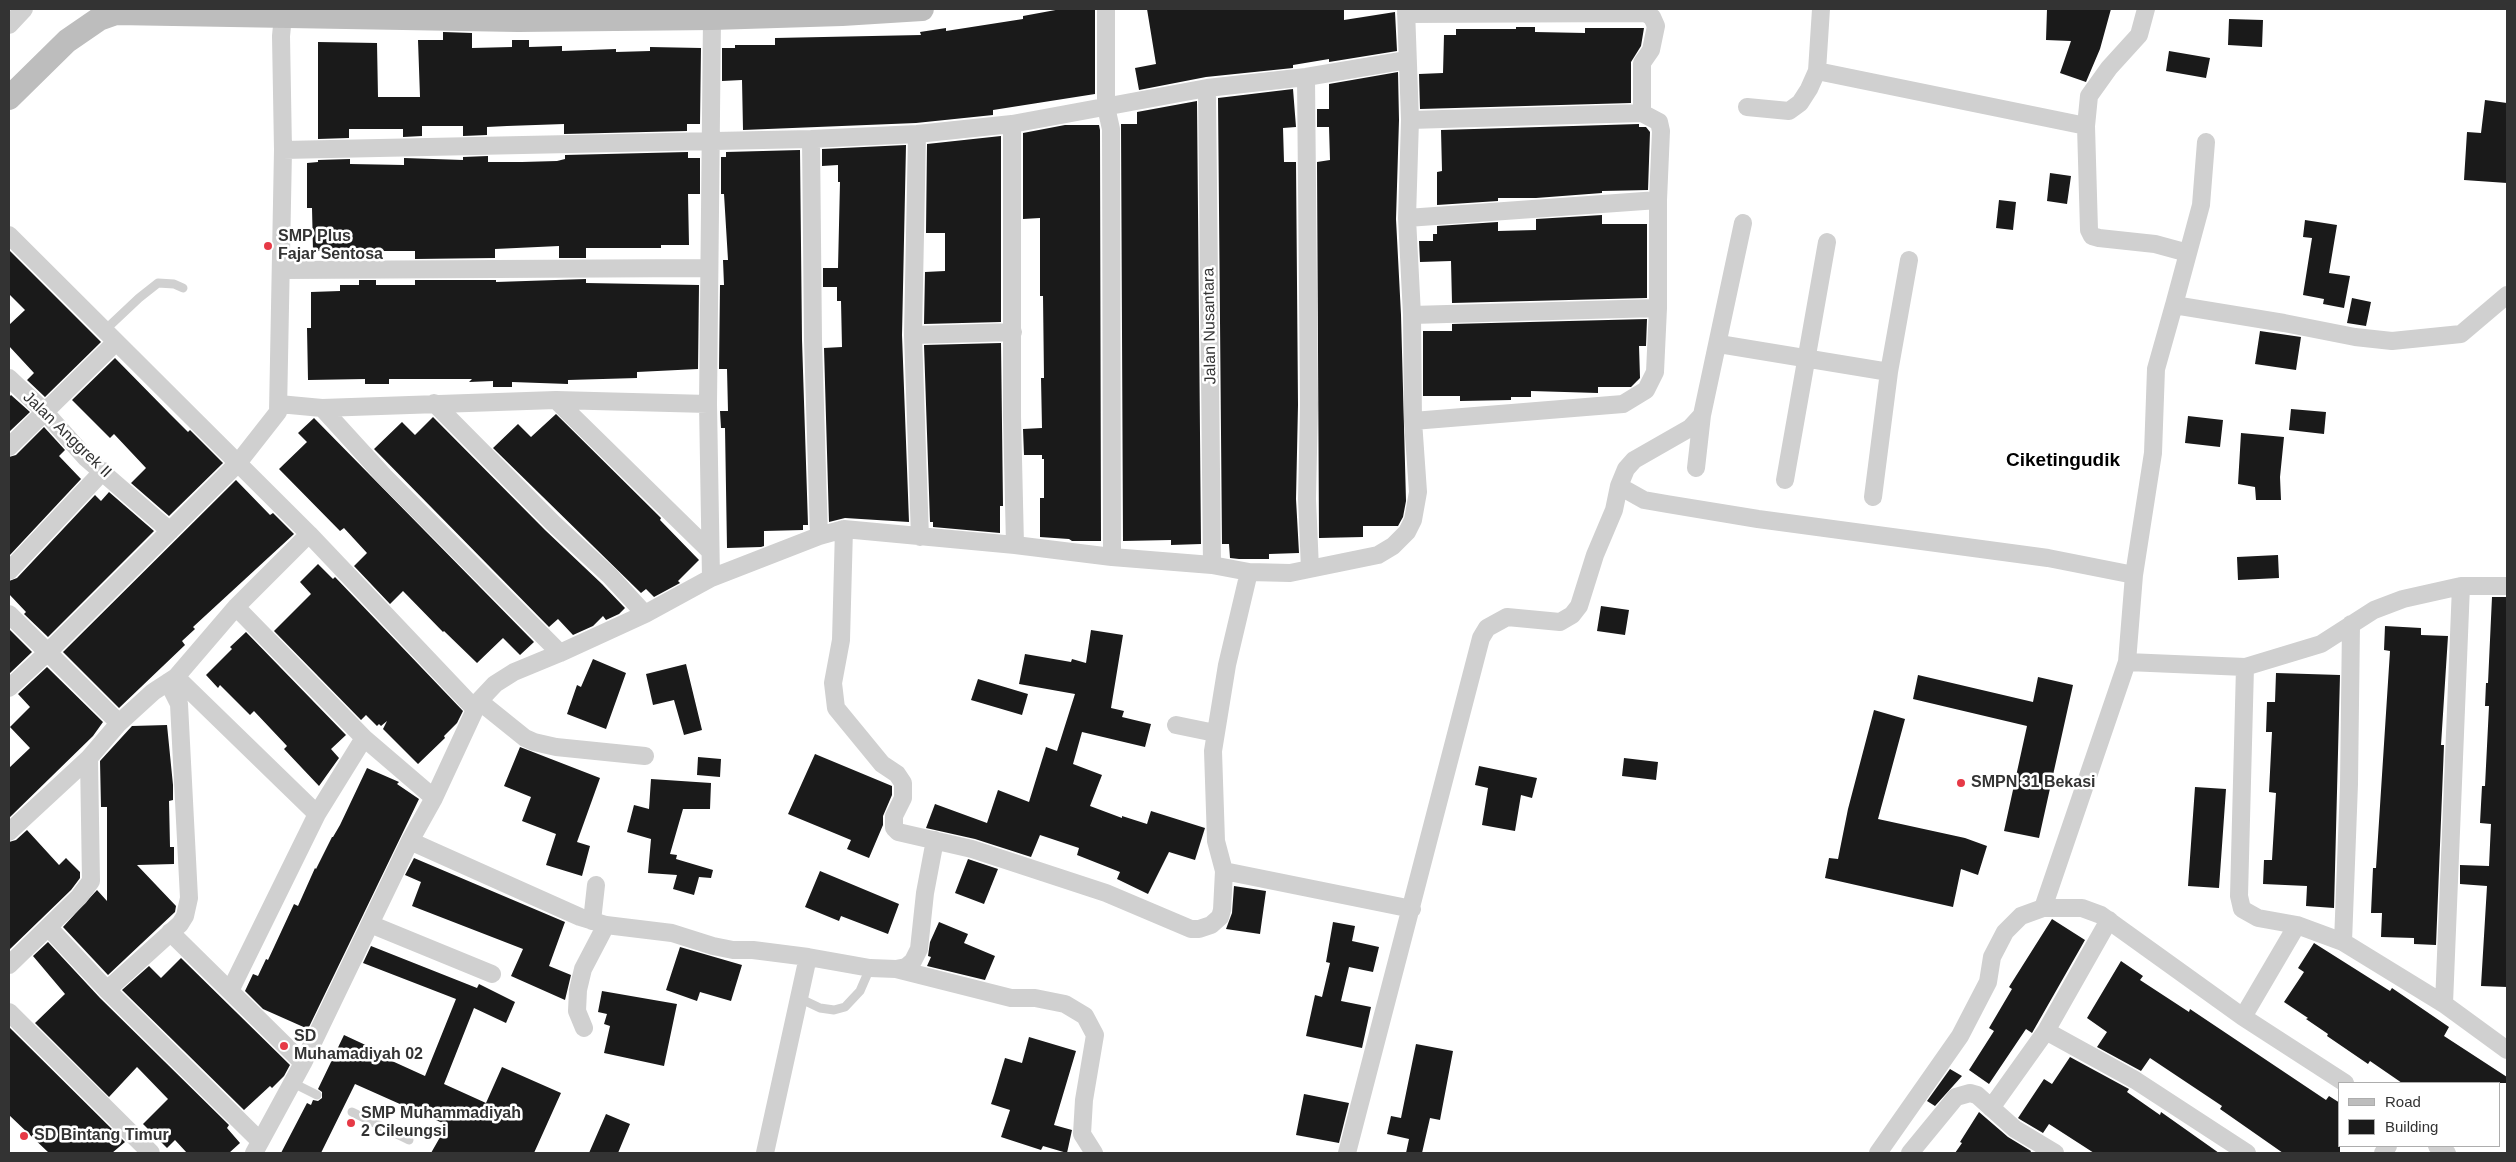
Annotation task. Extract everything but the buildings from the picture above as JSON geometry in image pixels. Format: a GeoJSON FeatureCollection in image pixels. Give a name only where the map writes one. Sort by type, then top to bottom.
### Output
{"type":"FeatureCollection","features":[{"type":"Feature","properties":{"kind":"street"},"geometry":{"type":"LineString","coordinates":[[9,25],[24,9]]}},
{"type":"Feature","properties":{"kind":"street"},"geometry":{"type":"LineString","coordinates":[[9,98],[67,41],[99,19],[116,13],[518,20],[712,18],[922,9]]}},
{"type":"Feature","properties":{"kind":"street"},"geometry":{"type":"LineString","coordinates":[[1106,9],[1106,107],[1111,128],[1112,557]]}},
{"type":"Feature","properties":{"kind":"street"},"geometry":{"type":"LineString","coordinates":[[1747,107],[1788,111],[1800,103],[1809,89],[1817,70],[1821,9]]}},
{"type":"Feature","properties":{"kind":"street"},"geometry":{"type":"LineString","coordinates":[[2146,9],[2139,35],[2091,93],[2086,126],[2088,230],[2092,236],[2155,244],[2188,253]]}},
{"type":"Feature","properties":{"kind":"street"},"geometry":{"type":"LineString","coordinates":[[48,927],[257,1147],[303,1063],[410,841],[434,798],[477,705],[495,684],[514,672],[645,614],[711,578],[819,536],[844,529],[1015,545],[1112,557],[1212,565],[1249,572],[1290,573],[1378,555],[1393,546],[1407,532],[1413,520],[1418,492],[1413,421],[1412,315],[1407,218],[1410,120],[1406,11],[1645,13],[1652,17],[1656,26],[1651,50],[1642,63],[1642,113]]}},
{"type":"Feature","properties":{"kind":"street"},"geometry":{"type":"LineString","coordinates":[[9,688],[48,652],[238,463],[276,417],[279,404],[283,150],[280,36],[283,16]]}},
{"type":"Feature","properties":{"kind":"street"},"geometry":{"type":"LineString","coordinates":[[711,578],[709,550],[708,268],[712,18]]}},
{"type":"Feature","properties":{"kind":"street"},"geometry":{"type":"LineString","coordinates":[[283,150],[811,139],[917,134],[1012,124],[1207,88],[1306,77],[1407,60]]}},
{"type":"Feature","properties":{"kind":"street"},"geometry":{"type":"LineString","coordinates":[[1817,70],[2086,126]]}},
{"type":"Feature","properties":{"kind":"street"},"geometry":{"type":"LineString","coordinates":[[1306,77],[1307,499],[1310,570]]}},
{"type":"Feature","properties":{"kind":"street","name":"Jalan Nusantara"},"geometry":{"type":"LineString","coordinates":[[1207,88],[1212,565]]}},
{"type":"Feature","properties":{"kind":"street"},"geometry":{"type":"LineString","coordinates":[[1410,120],[1642,113],[1659,122],[1661,131],[1655,372],[1646,390],[1623,404],[1413,421]]}},
{"type":"Feature","properties":{"kind":"street"},"geometry":{"type":"LineString","coordinates":[[1012,124],[1012,416],[1015,545]]}},
{"type":"Feature","properties":{"kind":"street"},"geometry":{"type":"LineString","coordinates":[[917,134],[913,335],[920,537]]}},
{"type":"Feature","properties":{"kind":"street"},"geometry":{"type":"LineString","coordinates":[[811,139],[813,340],[819,536]]}},
{"type":"Feature","properties":{"kind":"street"},"geometry":{"type":"LineString","coordinates":[[2043,908],[2127,662],[2134,575],[2147,507],[2153,453],[2156,369],[2201,205],[2206,142]]}},
{"type":"Feature","properties":{"kind":"street"},"geometry":{"type":"LineString","coordinates":[[1407,218],[1658,200]]}},
{"type":"Feature","properties":{"kind":"street"},"geometry":{"type":"LineString","coordinates":[[1696,468],[1702,415],[1719,344],[1743,223]]}},
{"type":"Feature","properties":{"kind":"street"},"geometry":{"type":"LineString","coordinates":[[9,235],[309,534],[477,705],[525,738],[534,742],[556,747],[645,756]]}},
{"type":"Feature","properties":{"kind":"street"},"geometry":{"type":"LineString","coordinates":[[1785,480],[1826,242]]}},
{"type":"Feature","properties":{"kind":"street"},"geometry":{"type":"LineString","coordinates":[[1872,497],[1888,372],[1909,260]]}},
{"type":"Feature","properties":{"kind":"street"},"geometry":{"type":"LineString","coordinates":[[280,270],[708,268]]}},
{"type":"Feature","properties":{"kind":"street"},"geometry":{"type":"LineString","coordinates":[[2174,305],[2355,337],[2392,341],[2461,334],[2507,295]]}},
{"type":"Feature","properties":{"kind":"street"},"geometry":{"type":"LineString","coordinates":[[1412,315],[1658,308]]}},
{"type":"Feature","properties":{"kind":"street"},"geometry":{"type":"LineString","coordinates":[[913,335],[1013,332]]}},
{"type":"Feature","properties":{"kind":"street"},"geometry":{"type":"LineString","coordinates":[[9,447],[44,411],[110,336]]}},
{"type":"Feature","properties":{"kind":"street"},"geometry":{"type":"LineString","coordinates":[[1719,344],[1888,372]]}},
{"type":"Feature","properties":{"kind":"street","name":"Jalan Anggrek II"},"geometry":{"type":"LineString","coordinates":[[9,378],[44,411],[86,458],[170,531]]}},
{"type":"Feature","properties":{"kind":"street"},"geometry":{"type":"LineString","coordinates":[[279,404],[322,408],[556,400],[708,404]]}},
{"type":"Feature","properties":{"kind":"street"},"geometry":{"type":"LineString","coordinates":[[556,400],[709,550]]}},
{"type":"Feature","properties":{"kind":"street"},"geometry":{"type":"LineString","coordinates":[[434,403],[553,523],[610,576],[645,614]]}},
{"type":"Feature","properties":{"kind":"street"},"geometry":{"type":"LineString","coordinates":[[322,408],[384,476],[560,653]]}},
{"type":"Feature","properties":{"kind":"street"},"geometry":{"type":"LineString","coordinates":[[1347,1153],[1485,631],[1499,619],[1507,617],[1560,622],[1572,615],[1579,606],[1595,555],[1614,510],[1619,486],[1626,469],[1634,460],[1690,428],[1702,415]]}},
{"type":"Feature","properties":{"kind":"street"},"geometry":{"type":"LineString","coordinates":[[9,570],[103,471]]}},
{"type":"Feature","properties":{"kind":"street"},"geometry":{"type":"LineString","coordinates":[[1619,486],[1644,500],[1676,506],[1758,520],[2048,558],[2134,575]]}},
{"type":"Feature","properties":{"kind":"street"},"geometry":{"type":"LineString","coordinates":[[844,529],[841,640],[833,683],[836,708],[876,758],[896,774],[903,783],[903,798],[894,816],[894,828],[898,832],[936,840],[1106,893],[1191,929],[1205,928],[1220,917],[1224,871],[1216,841],[1212,772],[1215,733],[1226,665],[1249,572]]}},
{"type":"Feature","properties":{"kind":"street"},"geometry":{"type":"LineString","coordinates":[[9,832],[89,758],[119,723],[153,692],[172,679],[236,607],[309,534]]}},
{"type":"Feature","properties":{"kind":"street"},"geometry":{"type":"LineString","coordinates":[[2127,662],[2245,667],[2321,644],[2374,610],[2403,599],[2461,586],[2507,586]]}},
{"type":"Feature","properties":{"kind":"street"},"geometry":{"type":"LineString","coordinates":[[2444,1004],[2461,586]]}},
{"type":"Feature","properties":{"kind":"street"},"geometry":{"type":"LineString","coordinates":[[236,607],[364,738],[434,798]]}},
{"type":"Feature","properties":{"kind":"street"},"geometry":{"type":"LineString","coordinates":[[9,614],[119,723]]}},
{"type":"Feature","properties":{"kind":"street"},"geometry":{"type":"LineString","coordinates":[[2343,942],[2351,624]]}},
{"type":"Feature","properties":{"kind":"street"},"geometry":{"type":"LineString","coordinates":[[2245,667],[2239,904],[2247,914],[2258,918],[2297,925],[2343,942],[2444,1004],[2507,1050]]}},
{"type":"Feature","properties":{"kind":"street"},"geometry":{"type":"LineString","coordinates":[[172,679],[318,814]]}},
{"type":"Feature","properties":{"kind":"street"},"geometry":{"type":"LineString","coordinates":[[107,990],[185,916],[189,898],[179,704],[172,679]]}},
{"type":"Feature","properties":{"kind":"street"},"geometry":{"type":"LineString","coordinates":[[1176,725],[1215,733]]}},
{"type":"Feature","properties":{"kind":"street"},"geometry":{"type":"LineString","coordinates":[[230,991],[318,814],[364,738]]}},
{"type":"Feature","properties":{"kind":"street"},"geometry":{"type":"LineString","coordinates":[[9,965],[79,897],[91,882],[89,758]]}},
{"type":"Feature","properties":{"kind":"street"},"geometry":{"type":"LineString","coordinates":[[896,969],[906,967],[913,962],[919,949],[925,893],[936,840]]}},
{"type":"Feature","properties":{"kind":"street"},"geometry":{"type":"LineString","coordinates":[[410,841],[599,923],[672,933],[713,946],[733,950],[753,950],[870,968],[896,969],[1011,998],[1035,998],[1065,1004],[1085,1016],[1095,1035],[1084,1100],[1082,1134],[1094,1153]]}},
{"type":"Feature","properties":{"kind":"street"},"geometry":{"type":"LineString","coordinates":[[1224,871],[1412,908]]}},
{"type":"Feature","properties":{"kind":"street"},"geometry":{"type":"LineString","coordinates":[[584,1028],[577,1011],[578,990],[599,923],[596,885]]}},
{"type":"Feature","properties":{"kind":"street"},"geometry":{"type":"LineString","coordinates":[[1878,1153],[1960,1036],[1988,982],[1992,957],[2005,932],[2021,916],[2043,908],[2090,910],[2109,920],[2243,1017],[2343,1082]]}},
{"type":"Feature","properties":{"kind":"street"},"geometry":{"type":"LineString","coordinates":[[1991,1108],[2046,1030],[2109,920]]}},
{"type":"Feature","properties":{"kind":"street"},"geometry":{"type":"LineString","coordinates":[[370,924],[492,974]]}},
{"type":"Feature","properties":{"kind":"street"},"geometry":{"type":"LineString","coordinates":[[2243,1017],[2297,925]]}},
{"type":"Feature","properties":{"kind":"street"},"geometry":{"type":"LineString","coordinates":[[170,932],[303,1063]]}},
{"type":"Feature","properties":{"kind":"street"},"geometry":{"type":"LineString","coordinates":[[765,1153],[808,957]]}},
{"type":"Feature","properties":{"kind":"street"},"geometry":{"type":"LineString","coordinates":[[9,1012],[151,1153]]}},
{"type":"Feature","properties":{"kind":"street"},"geometry":{"type":"LineString","coordinates":[[2046,1030],[2135,1080],[2247,1153]]}},
{"type":"Feature","properties":{"kind":"street"},"geometry":{"type":"LineString","coordinates":[[1910,1153],[1960,1095],[1974,1093],[2036,1148],[2055,1153]]}},
{"type":"Feature","properties":{"kind":"lane"},"geometry":{"type":"LineString","coordinates":[[110,336],[138,298],[158,283],[174,284],[183,288]]}},
{"type":"Feature","properties":{"kind":"lane"},"geometry":{"type":"LineString","coordinates":[[799,998],[820,1008],[834,1010],[845,1007],[860,991],[870,968]]}},
{"type":"Feature","properties":{"kind":"lane"},"geometry":{"type":"LineString","coordinates":[[291,1082],[317,1095]]}},
{"type":"Feature","properties":{"kind":"lane"},"geometry":{"type":"LineString","coordinates":[[352,1112],[409,1140]]}},
{"type":"Feature","properties":{"kind":"place","name":"SMP Plus Fajar Sentosa"},"geometry":{"type":"Point","coordinates":[268,246]}},
{"type":"Feature","properties":{"kind":"place","name":"SMPN 31 Bekasi"},"geometry":{"type":"Point","coordinates":[1961,783]}},
{"type":"Feature","properties":{"kind":"place","name":"SD Muhamadiyah 02"},"geometry":{"type":"Point","coordinates":[284,1046]}},
{"type":"Feature","properties":{"kind":"place","name":"SMP Muhammadiyah 2 Cileungsi"},"geometry":{"type":"Point","coordinates":[351,1123]}},
{"type":"Feature","properties":{"kind":"place","name":"SD Bintang Timur"},"geometry":{"type":"Point","coordinates":[24,1136]}},
{"type":"Feature","properties":{"kind":"district","name":"Ciketingudik"},"geometry":{"type":"Point","coordinates":[2063,461]}}]}
